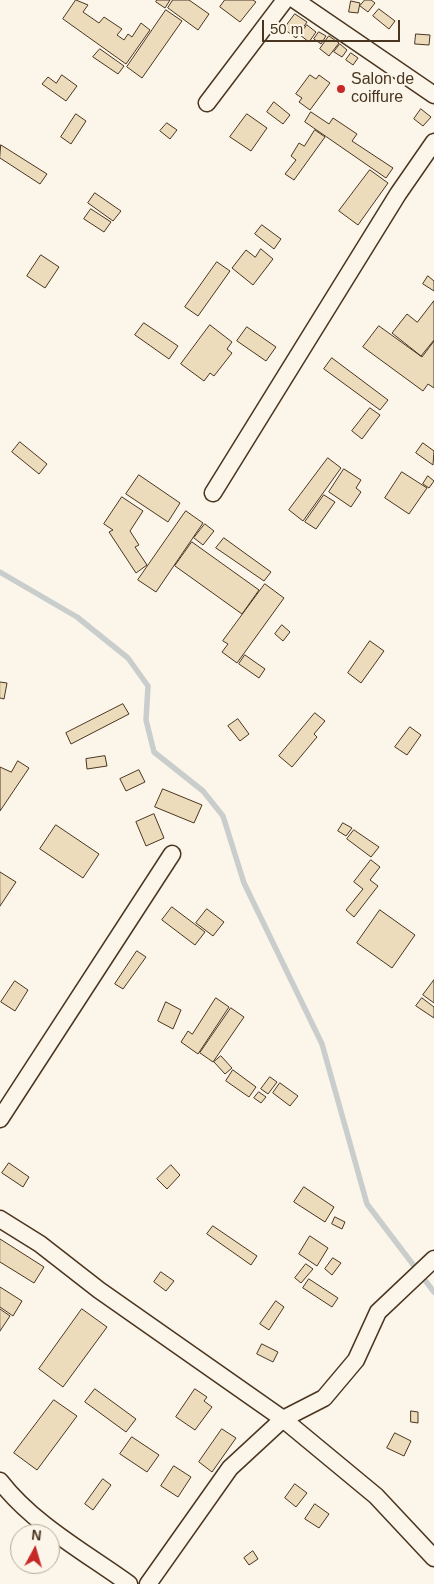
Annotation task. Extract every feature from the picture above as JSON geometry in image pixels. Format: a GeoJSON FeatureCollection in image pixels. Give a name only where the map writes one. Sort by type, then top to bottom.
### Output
{"type":"FeatureCollection","features":[{"type":"Feature","properties":{"kind":"street"},"geometry":{"type":"LineString","coordinates":[[207,103],[284,0]]}},
{"type":"Feature","properties":{"kind":"street"},"geometry":{"type":"LineString","coordinates":[[295,0],[434,95]]}},
{"type":"Feature","properties":{"kind":"street"},"geometry":{"type":"LineString","coordinates":[[213,493],[393,203],[434,142]]}},
{"type":"Feature","properties":{"kind":"street"},"geometry":{"type":"LineString","coordinates":[[0,1119],[172,854]]}},
{"type":"Feature","properties":{"kind":"street"},"geometry":{"type":"LineString","coordinates":[[0,1219],[40,1244],[99,1290],[283,1419],[376,1496],[434,1558]]}},
{"type":"Feature","properties":{"kind":"street"},"geometry":{"type":"LineString","coordinates":[[148,1584],[230,1468],[283,1419],[324,1398],[356,1360],[378,1312],[434,1259]]}},
{"type":"Feature","properties":{"kind":"street"},"geometry":{"type":"LineString","coordinates":[[0,1481],[11,1495],[32,1514],[129,1584]]}},
{"type":"Feature","properties":{"kind":"building"},"geometry":{"type":"Polygon","coordinates":[[[76,0],[88,5],[83,12],[99,23],[104,17],[122,29],[117,35],[124,40],[128,34],[132,37],[141,23],[150,30],[126,64],[63,19],[76,0]]]}},
{"type":"Feature","properties":{"kind":"building"},"geometry":{"type":"Polygon","coordinates":[[[157,0],[170,0],[165,8],[156,2],[157,0]]]}},
{"type":"Feature","properties":{"kind":"building"},"geometry":{"type":"Polygon","coordinates":[[[173,0],[189,0],[209,14],[198,30],[168,8],[173,0]]]}},
{"type":"Feature","properties":{"kind":"building"},"geometry":{"type":"Polygon","coordinates":[[[225,0],[253,0],[256,2],[240,22],[220,7],[225,0]]]}},
{"type":"Feature","properties":{"kind":"building"},"geometry":{"type":"Polygon","coordinates":[[[365,0],[371,0],[375,3],[368,12],[360,6],[365,0]]]}},
{"type":"Feature","properties":{"kind":"building"},"geometry":{"type":"Polygon","coordinates":[[[351,1],[360,3],[358,13],[349,12],[351,1]]]}},
{"type":"Feature","properties":{"kind":"building"},"geometry":{"type":"Polygon","coordinates":[[[379,9],[395,21],[389,29],[373,16],[379,9]]]}},
{"type":"Feature","properties":{"kind":"building"},"geometry":{"type":"Polygon","coordinates":[[[166,10],[182,21],[142,78],[127,67],[166,10]]]}},
{"type":"Feature","properties":{"kind":"building"},"geometry":{"type":"Polygon","coordinates":[[[295,14],[307,22],[296,38],[284,29],[295,14]]]}},
{"type":"Feature","properties":{"kind":"building"},"geometry":{"type":"Polygon","coordinates":[[[307,25],[316,32],[309,42],[300,35],[307,25]]]}},
{"type":"Feature","properties":{"kind":"building"},"geometry":{"type":"Polygon","coordinates":[[[319,32],[326,36],[321,44],[314,39],[319,32]]]}},
{"type":"Feature","properties":{"kind":"building"},"geometry":{"type":"Polygon","coordinates":[[[416,34],[430,35],[429,45],[415,44],[416,34]]]}},
{"type":"Feature","properties":{"kind":"building"},"geometry":{"type":"Polygon","coordinates":[[[329,36],[339,43],[329,56],[320,49],[329,36]]]}},
{"type":"Feature","properties":{"kind":"building"},"geometry":{"type":"Polygon","coordinates":[[[340,44],[347,50],[342,57],[334,52],[340,44]]]}},
{"type":"Feature","properties":{"kind":"building"},"geometry":{"type":"Polygon","coordinates":[[[100,49],[124,66],[118,74],[93,57],[100,49]]]}},
{"type":"Feature","properties":{"kind":"building"},"geometry":{"type":"Polygon","coordinates":[[[351,53],[358,58],[353,65],[346,60],[351,53]]]}},
{"type":"Feature","properties":{"kind":"building"},"geometry":{"type":"Polygon","coordinates":[[[62,75],[77,86],[66,101],[42,84],[48,77],[56,83],[62,75]]]}},
{"type":"Feature","properties":{"kind":"building"},"geometry":{"type":"Polygon","coordinates":[[[310,75],[316,79],[319,75],[330,83],[310,110],[299,102],[302,98],[296,94],[310,75]]]}},
{"type":"Feature","properties":{"kind":"building"},"geometry":{"type":"Polygon","coordinates":[[[274,102],[290,115],[283,124],[267,112],[274,102]]]}},
{"type":"Feature","properties":{"kind":"building"},"geometry":{"type":"Polygon","coordinates":[[[421,109],[431,117],[423,126],[414,119],[421,109]]]}},
{"type":"Feature","properties":{"kind":"building"},"geometry":{"type":"Polygon","coordinates":[[[311,112],[329,124],[333,118],[357,134],[352,141],[393,168],[386,178],[305,122],[311,112]]]}},
{"type":"Feature","properties":{"kind":"building"},"geometry":{"type":"Polygon","coordinates":[[[76,114],[86,121],[71,144],[61,137],[76,114]]]}},
{"type":"Feature","properties":{"kind":"building"},"geometry":{"type":"Polygon","coordinates":[[[247,114],[267,128],[251,151],[230,137],[247,114]]]}},
{"type":"Feature","properties":{"kind":"building"},"geometry":{"type":"Polygon","coordinates":[[[167,123],[177,130],[170,139],[160,131],[167,123]]]}},
{"type":"Feature","properties":{"kind":"building"},"geometry":{"type":"Polygon","coordinates":[[[315,130],[325,137],[294,180],[285,174],[296,160],[291,156],[299,143],[304,146],[315,130]]]}},
{"type":"Feature","properties":{"kind":"building"},"geometry":{"type":"Polygon","coordinates":[[[1,145],[47,174],[40,184],[0,158],[1,145]]]}},
{"type":"Feature","properties":{"kind":"building"},"geometry":{"type":"Polygon","coordinates":[[[370,170],[388,183],[358,225],[339,211],[370,170]]]}},
{"type":"Feature","properties":{"kind":"building"},"geometry":{"type":"Polygon","coordinates":[[[95,193],[121,211],[113,221],[88,203],[95,193]]]}},
{"type":"Feature","properties":{"kind":"building"},"geometry":{"type":"Polygon","coordinates":[[[91,209],[111,222],[104,232],[84,219],[91,209]]]}},
{"type":"Feature","properties":{"kind":"building"},"geometry":{"type":"Polygon","coordinates":[[[262,225],[281,239],[274,249],[255,234],[262,225]]]}},
{"type":"Feature","properties":{"kind":"building"},"geometry":{"type":"Polygon","coordinates":[[[261,249],[273,259],[253,285],[232,268],[246,250],[255,257],[261,249]]]}},
{"type":"Feature","properties":{"kind":"building"},"geometry":{"type":"Polygon","coordinates":[[[41,255],[59,267],[45,288],[27,276],[41,255]]]}},
{"type":"Feature","properties":{"kind":"building"},"geometry":{"type":"Polygon","coordinates":[[[217,262],[230,271],[198,316],[185,307],[217,262]]]}},
{"type":"Feature","properties":{"kind":"building"},"geometry":{"type":"Polygon","coordinates":[[[428,276],[434,281],[434,291],[423,284],[428,276]]]}},
{"type":"Feature","properties":{"kind":"building"},"geometry":{"type":"Polygon","coordinates":[[[434,301],[434,340],[421,356],[392,333],[407,314],[417,322],[434,301]]]}},
{"type":"Feature","properties":{"kind":"building"},"geometry":{"type":"Polygon","coordinates":[[[144,323],[178,346],[169,359],[135,335],[144,323]]]}},
{"type":"Feature","properties":{"kind":"building"},"geometry":{"type":"Polygon","coordinates":[[[210,325],[232,342],[227,349],[232,353],[214,376],[210,373],[204,381],[181,364],[210,325]]]}},
{"type":"Feature","properties":{"kind":"building"},"geometry":{"type":"Polygon","coordinates":[[[379,326],[422,357],[434,341],[434,388],[428,384],[423,391],[363,347],[379,326]]]}},
{"type":"Feature","properties":{"kind":"building"},"geometry":{"type":"Polygon","coordinates":[[[247,327],[276,347],[266,361],[237,341],[247,327]]]}},
{"type":"Feature","properties":{"kind":"building"},"geometry":{"type":"Polygon","coordinates":[[[332,358],[388,400],[380,410],[324,369],[332,358]]]}},
{"type":"Feature","properties":{"kind":"building"},"geometry":{"type":"Polygon","coordinates":[[[370,408],[380,415],[362,439],[352,431],[370,408]]]}},
{"type":"Feature","properties":{"kind":"building"},"geometry":{"type":"Polygon","coordinates":[[[20,442],[47,464],[39,474],[12,452],[20,442]]]}},
{"type":"Feature","properties":{"kind":"building"},"geometry":{"type":"Polygon","coordinates":[[[423,443],[434,451],[433,465],[416,453],[423,443]]]}},
{"type":"Feature","properties":{"kind":"building"},"geometry":{"type":"Polygon","coordinates":[[[328,458],[341,468],[303,521],[289,510],[328,458]]]}},
{"type":"Feature","properties":{"kind":"building"},"geometry":{"type":"Polygon","coordinates":[[[344,469],[361,480],[356,488],[361,492],[351,507],[329,492],[344,469]]]}},
{"type":"Feature","properties":{"kind":"building"},"geometry":{"type":"Polygon","coordinates":[[[402,472],[427,488],[409,514],[385,498],[402,472]]]}},
{"type":"Feature","properties":{"kind":"building"},"geometry":{"type":"Polygon","coordinates":[[[139,475],[180,503],[168,522],[126,494],[139,475]]]}},
{"type":"Feature","properties":{"kind":"building"},"geometry":{"type":"Polygon","coordinates":[[[428,476],[434,481],[429,488],[423,484],[428,476]]]}},
{"type":"Feature","properties":{"kind":"building"},"geometry":{"type":"Polygon","coordinates":[[[324,495],[335,502],[316,529],[305,522],[324,495]]]}},
{"type":"Feature","properties":{"kind":"building"},"geometry":{"type":"Polygon","coordinates":[[[122,497],[143,511],[130,531],[139,545],[135,547],[147,565],[136,573],[109,532],[113,530],[104,524],[122,497]]]}},
{"type":"Feature","properties":{"kind":"building"},"geometry":{"type":"Polygon","coordinates":[[[186,511],[203,523],[156,592],[138,580],[186,511]]]}},
{"type":"Feature","properties":{"kind":"building"},"geometry":{"type":"Polygon","coordinates":[[[205,524],[214,531],[203,545],[194,538],[205,524]]]}},
{"type":"Feature","properties":{"kind":"building"},"geometry":{"type":"Polygon","coordinates":[[[224,538],[271,572],[264,581],[216,548],[224,538]]]}},
{"type":"Feature","properties":{"kind":"building"},"geometry":{"type":"Polygon","coordinates":[[[192,542],[259,590],[242,614],[175,566],[192,542]]]}},
{"type":"Feature","properties":{"kind":"building"},"geometry":{"type":"Polygon","coordinates":[[[265,584],[284,598],[237,663],[222,652],[228,644],[223,641],[265,584]]]}},
{"type":"Feature","properties":{"kind":"building"},"geometry":{"type":"Polygon","coordinates":[[[282,625],[290,632],[283,641],[275,634],[282,625]]]}},
{"type":"Feature","properties":{"kind":"building"},"geometry":{"type":"Polygon","coordinates":[[[370,641],[384,651],[361,683],[348,673],[370,641]]]}},
{"type":"Feature","properties":{"kind":"building"},"geometry":{"type":"Polygon","coordinates":[[[245,655],[265,669],[259,678],[239,664],[245,655]]]}},
{"type":"Feature","properties":{"kind":"building"},"geometry":{"type":"Polygon","coordinates":[[[0,682],[7,683],[4,699],[0,698],[0,682]]]}},
{"type":"Feature","properties":{"kind":"building"},"geometry":{"type":"Polygon","coordinates":[[[123,704],[129,714],[71,744],[66,733],[123,704]]]}},
{"type":"Feature","properties":{"kind":"building"},"geometry":{"type":"Polygon","coordinates":[[[315,713],[325,721],[314,734],[317,737],[292,767],[279,756],[315,713]]]}},
{"type":"Feature","properties":{"kind":"building"},"geometry":{"type":"Polygon","coordinates":[[[238,719],[249,734],[240,741],[228,726],[238,719]]]}},
{"type":"Feature","properties":{"kind":"building"},"geometry":{"type":"Polygon","coordinates":[[[410,727],[421,735],[407,755],[395,747],[410,727]]]}},
{"type":"Feature","properties":{"kind":"building"},"geometry":{"type":"Polygon","coordinates":[[[105,756],[107,766],[87,769],[86,759],[105,756]]]}},
{"type":"Feature","properties":{"kind":"building"},"geometry":{"type":"Polygon","coordinates":[[[18,761],[29,768],[0,811],[0,767],[11,772],[18,761]]]}},
{"type":"Feature","properties":{"kind":"building"},"geometry":{"type":"Polygon","coordinates":[[[139,770],[145,782],[126,791],[120,779],[139,770]]]}},
{"type":"Feature","properties":{"kind":"building"},"geometry":{"type":"Polygon","coordinates":[[[163,789],[202,805],[194,823],[155,807],[163,789]]]}},
{"type":"Feature","properties":{"kind":"building"},"geometry":{"type":"Polygon","coordinates":[[[154,814],[164,838],[146,846],[136,822],[154,814]]]}},
{"type":"Feature","properties":{"kind":"building"},"geometry":{"type":"Polygon","coordinates":[[[343,823],[352,828],[346,836],[338,831],[343,823]]]}},
{"type":"Feature","properties":{"kind":"building"},"geometry":{"type":"Polygon","coordinates":[[[56,825],[99,854],[83,878],[40,849],[56,825]]]}},
{"type":"Feature","properties":{"kind":"building"},"geometry":{"type":"Polygon","coordinates":[[[354,830],[379,847],[371,857],[347,839],[354,830]]]}},
{"type":"Feature","properties":{"kind":"building"},"geometry":{"type":"Polygon","coordinates":[[[371,860],[380,867],[370,880],[378,886],[354,917],[346,910],[363,889],[354,882],[371,860]]]}},
{"type":"Feature","properties":{"kind":"building"},"geometry":{"type":"Polygon","coordinates":[[[0,872],[16,882],[0,906],[0,872]]]}},
{"type":"Feature","properties":{"kind":"building"},"geometry":{"type":"Polygon","coordinates":[[[172,907],[205,932],[195,945],[162,920],[172,907]]]}},
{"type":"Feature","properties":{"kind":"building"},"geometry":{"type":"Polygon","coordinates":[[[207,909],[224,922],[213,936],[196,923],[207,909]]]}},
{"type":"Feature","properties":{"kind":"building"},"geometry":{"type":"Polygon","coordinates":[[[380,910],[415,935],[392,968],[357,943],[380,910]]]}},
{"type":"Feature","properties":{"kind":"building"},"geometry":{"type":"Polygon","coordinates":[[[137,951],[146,957],[123,989],[115,984],[137,951]]]}},
{"type":"Feature","properties":{"kind":"building"},"geometry":{"type":"Polygon","coordinates":[[[434,980],[434,1003],[423,995],[434,980]]]}},
{"type":"Feature","properties":{"kind":"building"},"geometry":{"type":"Polygon","coordinates":[[[15,981],[28,990],[15,1011],[1,1002],[15,981]]]}},
{"type":"Feature","properties":{"kind":"building"},"geometry":{"type":"Polygon","coordinates":[[[216,998],[229,1007],[198,1054],[181,1042],[188,1031],[192,1034],[216,998]]]}},
{"type":"Feature","properties":{"kind":"building"},"geometry":{"type":"Polygon","coordinates":[[[422,998],[434,1007],[434,1018],[416,1006],[422,998]]]}},
{"type":"Feature","properties":{"kind":"building"},"geometry":{"type":"Polygon","coordinates":[[[166,1002],[181,1010],[173,1029],[158,1021],[166,1002]]]}},
{"type":"Feature","properties":{"kind":"building"},"geometry":{"type":"Polygon","coordinates":[[[231,1008],[244,1017],[213,1062],[200,1053],[231,1008]]]}},
{"type":"Feature","properties":{"kind":"building"},"geometry":{"type":"Polygon","coordinates":[[[221,1056],[232,1068],[225,1074],[214,1062],[221,1056]]]}},
{"type":"Feature","properties":{"kind":"building"},"geometry":{"type":"Polygon","coordinates":[[[233,1070],[256,1087],[249,1097],[226,1081],[233,1070]]]}},
{"type":"Feature","properties":{"kind":"building"},"geometry":{"type":"Polygon","coordinates":[[[270,1077],[277,1082],[268,1094],[261,1089],[270,1077]]]}},
{"type":"Feature","properties":{"kind":"building"},"geometry":{"type":"Polygon","coordinates":[[[280,1083],[298,1096],[290,1106],[273,1093],[280,1083]]]}},
{"type":"Feature","properties":{"kind":"building"},"geometry":{"type":"Polygon","coordinates":[[[259,1092],[266,1097],[261,1103],[254,1098],[259,1092]]]}},
{"type":"Feature","properties":{"kind":"building"},"geometry":{"type":"Polygon","coordinates":[[[9,1163],[29,1177],[23,1187],[2,1173],[9,1163]]]}},
{"type":"Feature","properties":{"kind":"building"},"geometry":{"type":"Polygon","coordinates":[[[171,1165],[180,1175],[167,1189],[157,1179],[171,1165]]]}},
{"type":"Feature","properties":{"kind":"building"},"geometry":{"type":"Polygon","coordinates":[[[304,1187],[334,1207],[325,1222],[294,1202],[304,1187]]]}},
{"type":"Feature","properties":{"kind":"building"},"geometry":{"type":"Polygon","coordinates":[[[335,1217],[345,1222],[342,1229],[332,1224],[335,1217]]]}},
{"type":"Feature","properties":{"kind":"building"},"geometry":{"type":"Polygon","coordinates":[[[213,1226],[257,1256],[251,1265],[207,1234],[213,1226]]]}},
{"type":"Feature","properties":{"kind":"building"},"geometry":{"type":"Polygon","coordinates":[[[310,1236],[328,1248],[317,1266],[299,1254],[310,1236]]]}},
{"type":"Feature","properties":{"kind":"building"},"geometry":{"type":"Polygon","coordinates":[[[0,1239],[44,1267],[34,1283],[0,1262],[0,1239]]]}},
{"type":"Feature","properties":{"kind":"building"},"geometry":{"type":"Polygon","coordinates":[[[333,1258],[341,1263],[332,1275],[325,1269],[333,1258]]]}},
{"type":"Feature","properties":{"kind":"building"},"geometry":{"type":"Polygon","coordinates":[[[306,1264],[313,1269],[301,1283],[295,1278],[306,1264]]]}},
{"type":"Feature","properties":{"kind":"building"},"geometry":{"type":"Polygon","coordinates":[[[161,1272],[174,1281],[166,1291],[154,1282],[161,1272]]]}},
{"type":"Feature","properties":{"kind":"building"},"geometry":{"type":"Polygon","coordinates":[[[309,1279],[338,1298],[332,1307],[303,1288],[309,1279]]]}},
{"type":"Feature","properties":{"kind":"building"},"geometry":{"type":"Polygon","coordinates":[[[0,1287],[22,1301],[13,1316],[0,1307],[0,1287]]]}},
{"type":"Feature","properties":{"kind":"building"},"geometry":{"type":"Polygon","coordinates":[[[276,1301],[284,1307],[269,1330],[260,1324],[276,1301]]]}},
{"type":"Feature","properties":{"kind":"building"},"geometry":{"type":"Polygon","coordinates":[[[0,1309],[10,1316],[0,1331],[0,1309]]]}},
{"type":"Feature","properties":{"kind":"building"},"geometry":{"type":"Polygon","coordinates":[[[82,1309],[107,1327],[63,1387],[39,1369],[82,1309]]]}},
{"type":"Feature","properties":{"kind":"building"},"geometry":{"type":"Polygon","coordinates":[[[262,1344],[278,1352],[273,1362],[257,1354],[262,1344]]]}},
{"type":"Feature","properties":{"kind":"building"},"geometry":{"type":"Polygon","coordinates":[[[95,1389],[136,1419],[126,1432],[85,1402],[95,1389]]]}},
{"type":"Feature","properties":{"kind":"building"},"geometry":{"type":"Polygon","coordinates":[[[195,1389],[207,1397],[204,1401],[212,1407],[195,1430],[176,1417],[195,1389]]]}},
{"type":"Feature","properties":{"kind":"building"},"geometry":{"type":"Polygon","coordinates":[[[54,1400],[77,1416],[37,1470],[14,1453],[54,1400]]]}},
{"type":"Feature","properties":{"kind":"building"},"geometry":{"type":"Polygon","coordinates":[[[411,1411],[418,1412],[418,1423],[411,1422],[411,1411]]]}},
{"type":"Feature","properties":{"kind":"building"},"geometry":{"type":"Polygon","coordinates":[[[222,1429],[236,1438],[212,1472],[199,1462],[222,1429]]]}},
{"type":"Feature","properties":{"kind":"building"},"geometry":{"type":"Polygon","coordinates":[[[395,1433],[411,1441],[404,1456],[387,1448],[395,1433]]]}},
{"type":"Feature","properties":{"kind":"building"},"geometry":{"type":"Polygon","coordinates":[[[132,1437],[159,1455],[147,1472],[120,1454],[132,1437]]]}},
{"type":"Feature","properties":{"kind":"building"},"geometry":{"type":"Polygon","coordinates":[[[174,1466],[191,1477],[178,1497],[161,1486],[174,1466]]]}},
{"type":"Feature","properties":{"kind":"building"},"geometry":{"type":"Polygon","coordinates":[[[103,1479],[111,1485],[93,1510],[85,1504],[103,1479]]]}},
{"type":"Feature","properties":{"kind":"building"},"geometry":{"type":"Polygon","coordinates":[[[295,1484],[307,1493],[296,1507],[285,1498],[295,1484]]]}},
{"type":"Feature","properties":{"kind":"building"},"geometry":{"type":"Polygon","coordinates":[[[315,1504],[329,1514],[319,1528],[305,1519],[315,1504]]]}},
{"type":"Feature","properties":{"kind":"building"},"geometry":{"type":"Polygon","coordinates":[[[253,1551],[258,1559],[249,1565],[244,1558],[253,1551]]]}},
{"type":"Feature","properties":{"kind":"waterway"},"geometry":{"type":"LineString","coordinates":[[0,572],[77,617],[128,658],[148,686],[146,720],[154,752],[203,791],[223,816],[244,883],[322,1044],[367,1204],[434,1292]]}},
{"type":"Feature","properties":{"kind":"place","name":"Salon de coiffure"},"geometry":{"type":"Point","coordinates":[341,89]}}]}
